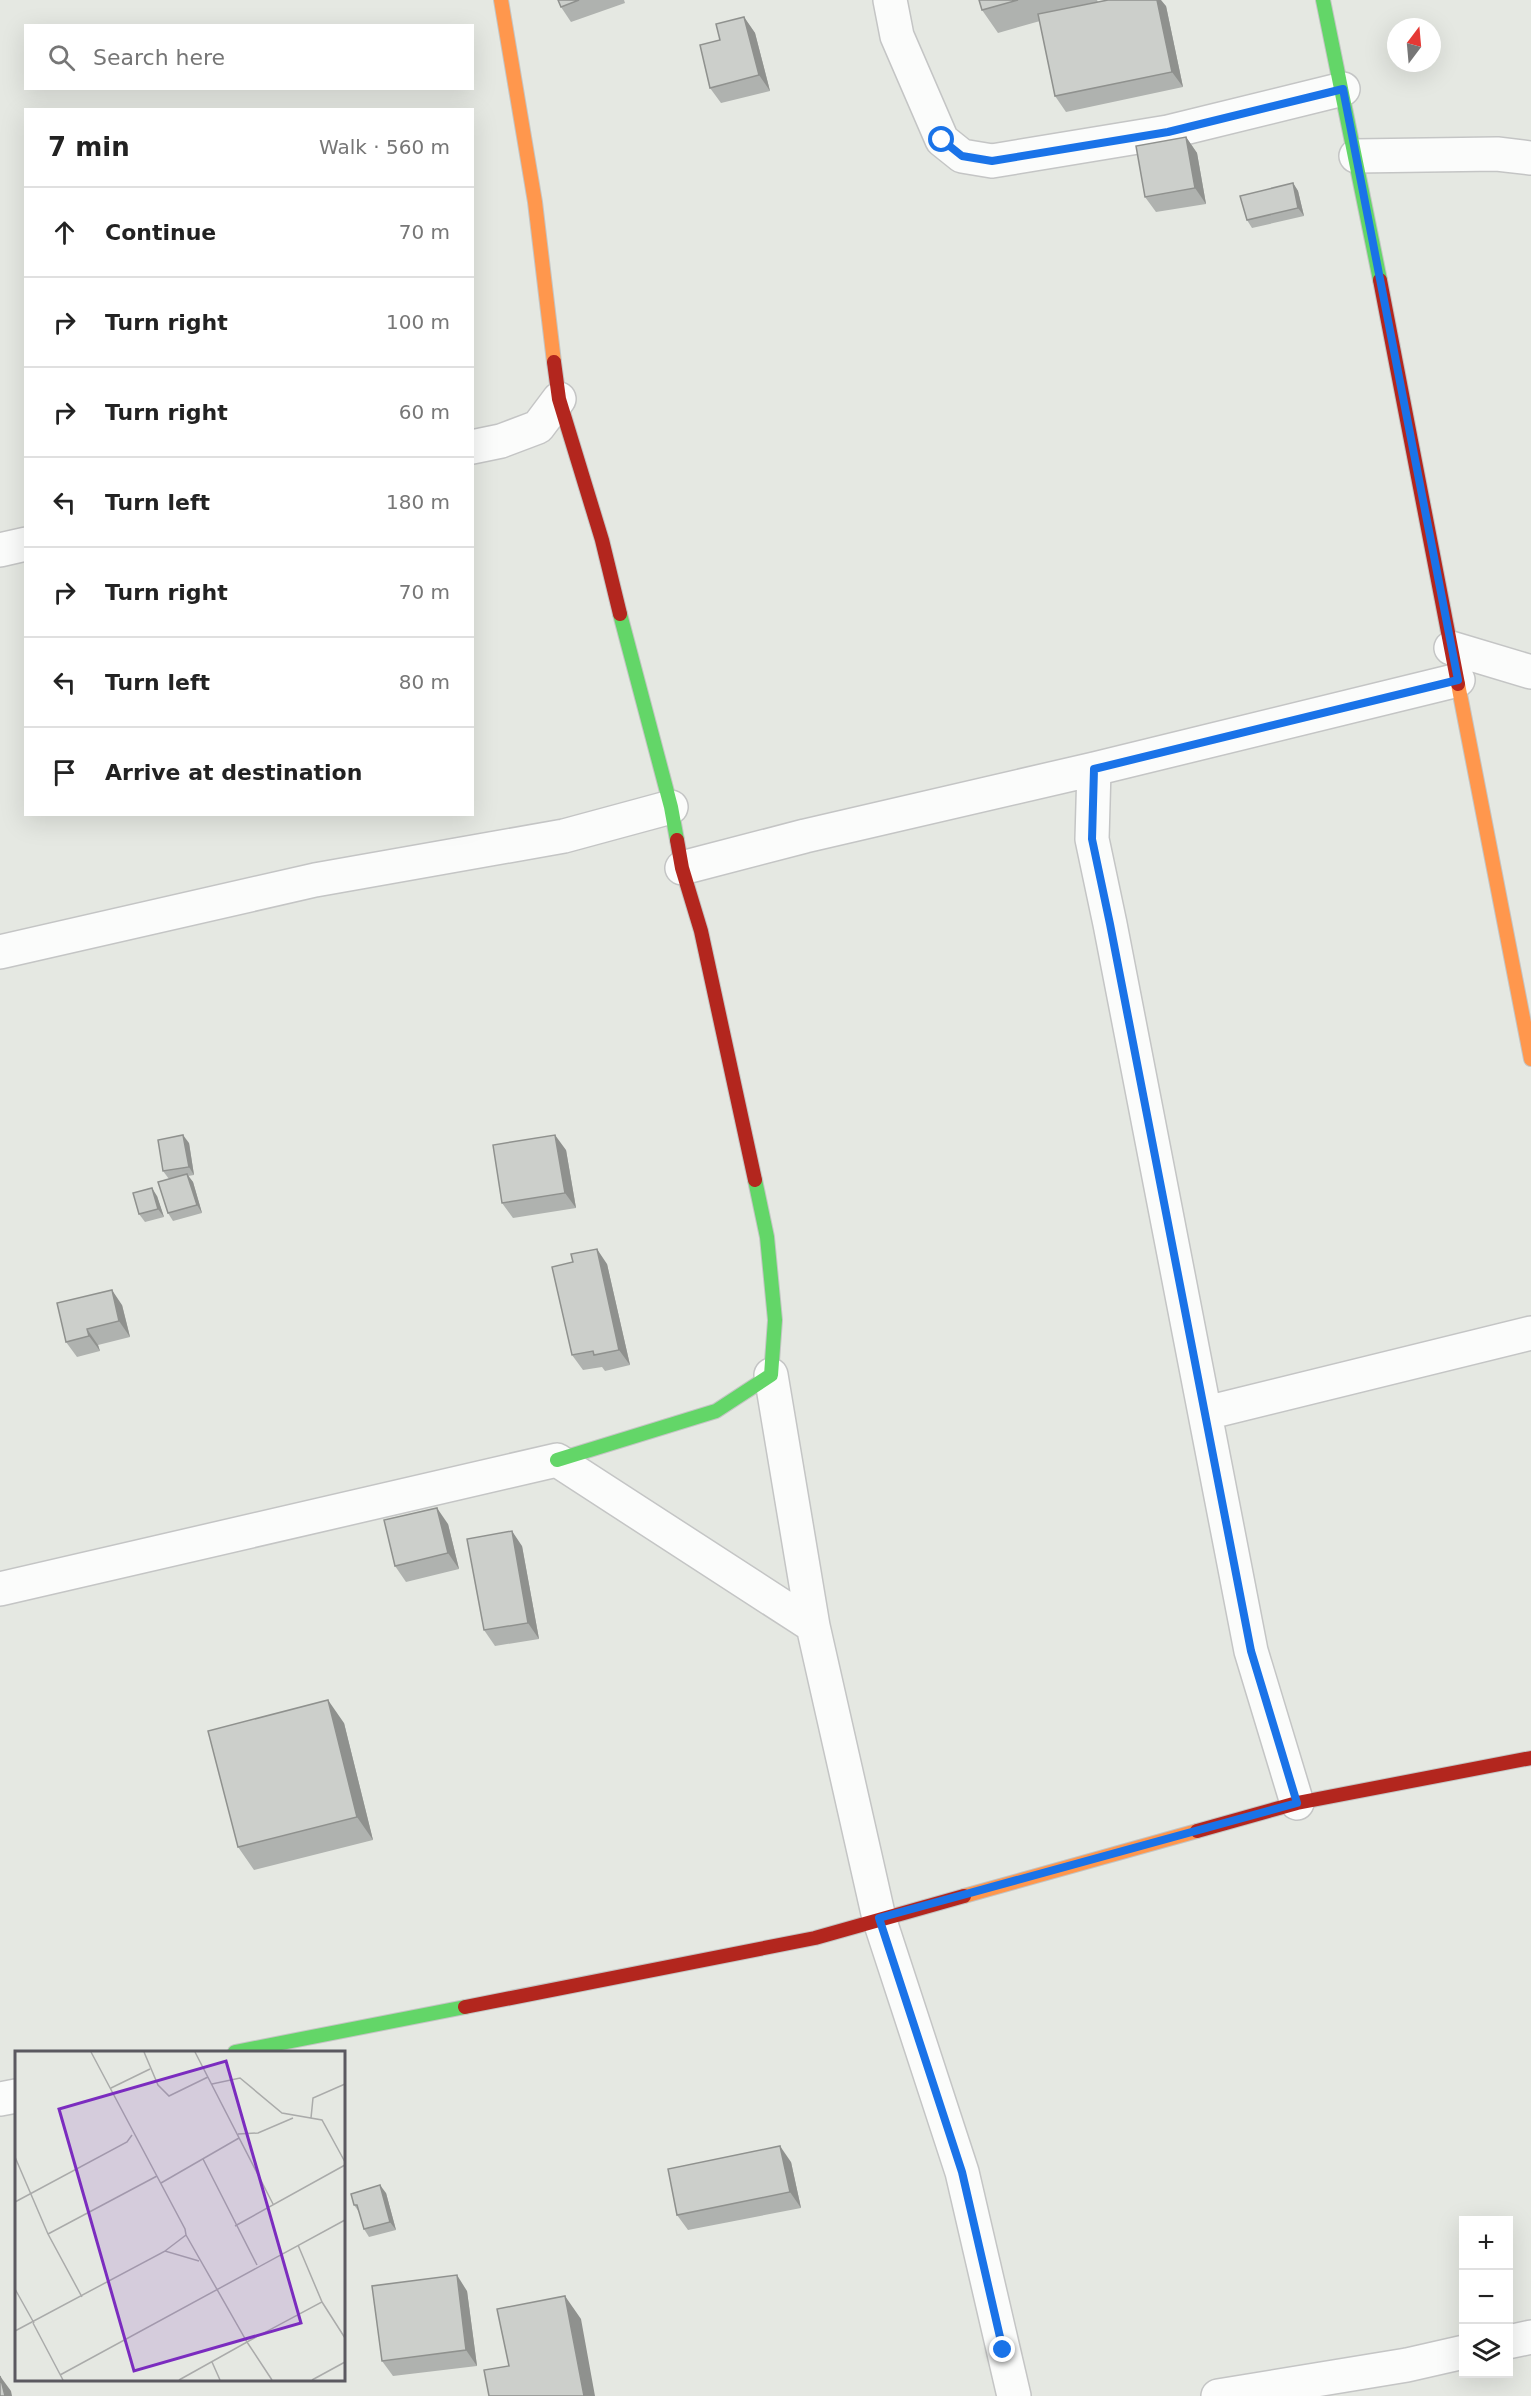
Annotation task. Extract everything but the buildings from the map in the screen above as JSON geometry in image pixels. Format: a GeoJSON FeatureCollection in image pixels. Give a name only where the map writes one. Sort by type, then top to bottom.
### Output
{"type":"FeatureCollection","features":[{"type":"Feature","properties":{"kind":"street"},"geometry":{"type":"LineString","coordinates":[[501,0],[535,202],[559,399],[602,540],[671,807],[682,868],[701,931],[767,1237],[775,1320],[771,1376],[813,1626],[879,1918],[962,2172],[1014,2396]]}},
{"type":"Feature","properties":{"kind":"street"},"geometry":{"type":"LineString","coordinates":[[890,0],[897,36],[942,140],[962,156],[992,161],[1168,132],[1343,89]]}},
{"type":"Feature","properties":{"kind":"street"},"geometry":{"type":"LineString","coordinates":[[1323,0],[1343,89],[1531,1059]]}},
{"type":"Feature","properties":{"kind":"street"},"geometry":{"type":"LineString","coordinates":[[1356,156],[1497,154],[1531,158]]}},
{"type":"Feature","properties":{"kind":"street"},"geometry":{"type":"LineString","coordinates":[[474,447],[501,441],[538,427],[559,399]]}},
{"type":"Feature","properties":{"kind":"street"},"geometry":{"type":"LineString","coordinates":[[0,550],[24,544]]}},
{"type":"Feature","properties":{"kind":"street"},"geometry":{"type":"LineString","coordinates":[[1451,648],[1531,672]]}},
{"type":"Feature","properties":{"kind":"street"},"geometry":{"type":"LineString","coordinates":[[682,868],[806,836],[1094,769],[1458,680]]}},
{"type":"Feature","properties":{"kind":"street"},"geometry":{"type":"LineString","coordinates":[[1094,769],[1092,839],[1251,1651],[1297,1803]]}},
{"type":"Feature","properties":{"kind":"street"},"geometry":{"type":"LineString","coordinates":[[0,952],[315,880],[564,836],[671,807]]}},
{"type":"Feature","properties":{"kind":"street"},"geometry":{"type":"LineString","coordinates":[[1206,1413],[1531,1333]]}},
{"type":"Feature","properties":{"kind":"street"},"geometry":{"type":"LineString","coordinates":[[0,1589],[557,1460],[716,1411],[771,1376]]}},
{"type":"Feature","properties":{"kind":"street"},"geometry":{"type":"LineString","coordinates":[[557,1460],[813,1626]]}},
{"type":"Feature","properties":{"kind":"street"},"geometry":{"type":"LineString","coordinates":[[240,2051],[815,1938],[879,1918],[1297,1803],[1531,1758]]}},
{"type":"Feature","properties":{"kind":"street"},"geometry":{"type":"LineString","coordinates":[[0,2099],[15,2096]]}},
{"type":"Feature","properties":{"kind":"street"},"geometry":{"type":"LineString","coordinates":[[1513,2341],[1531,2337]]}},
{"type":"Feature","properties":{"kind":"street"},"geometry":{"type":"LineString","coordinates":[[1218,2396],[1407,2365],[1459,2353]]}},
{"type":"Feature","properties":{"kind":"traffic: fast"},"geometry":{"type":"LineString","coordinates":[[1323,0],[1380,280]]}},
{"type":"Feature","properties":{"kind":"traffic: fast"},"geometry":{"type":"LineString","coordinates":[[620,614],[671,807],[677,840]]}},
{"type":"Feature","properties":{"kind":"traffic: fast"},"geometry":{"type":"LineString","coordinates":[[557,1460],[716,1411],[771,1375],[775,1320],[767,1237],[755,1180]]}},
{"type":"Feature","properties":{"kind":"traffic: fast"},"geometry":{"type":"LineString","coordinates":[[240,2051],[465,2007]]}},
{"type":"Feature","properties":{"kind":"traffic: slow"},"geometry":{"type":"LineString","coordinates":[[501,0],[535,202],[554,362]]}},
{"type":"Feature","properties":{"kind":"traffic: slow"},"geometry":{"type":"LineString","coordinates":[[1458,684],[1531,1059]]}},
{"type":"Feature","properties":{"kind":"traffic: slow"},"geometry":{"type":"LineString","coordinates":[[964,1896],[1197,1831]]}},
{"type":"Feature","properties":{"kind":"traffic: jam"},"geometry":{"type":"LineString","coordinates":[[1380,280],[1458,684]]}},
{"type":"Feature","properties":{"kind":"traffic: jam"},"geometry":{"type":"LineString","coordinates":[[554,362],[559,399],[602,540],[620,614]]}},
{"type":"Feature","properties":{"kind":"traffic: jam"},"geometry":{"type":"LineString","coordinates":[[677,840],[682,868],[701,931],[755,1180]]}},
{"type":"Feature","properties":{"kind":"traffic: jam"},"geometry":{"type":"LineString","coordinates":[[1197,1831],[1297,1803],[1531,1758]]}},
{"type":"Feature","properties":{"kind":"traffic: jam"},"geometry":{"type":"LineString","coordinates":[[465,2007],[815,1938],[964,1896]]}},
{"type":"Feature","properties":{"kind":"route"},"geometry":{"type":"LineString","coordinates":[[942,140],[962,156],[992,161],[1168,132],[1343,89],[1458,680],[1094,769],[1092,839],[1251,1651],[1297,1803],[879,1918],[962,2172],[1003,2350]]}}]}
